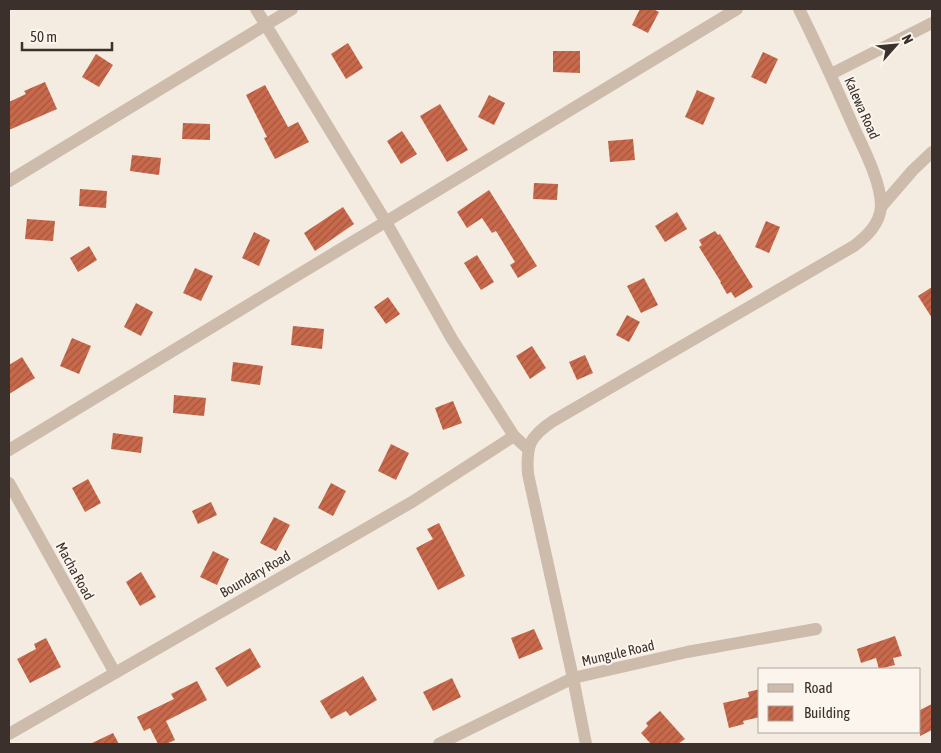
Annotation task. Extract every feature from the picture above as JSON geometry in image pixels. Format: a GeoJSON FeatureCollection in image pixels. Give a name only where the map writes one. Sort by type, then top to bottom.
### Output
{"type":"FeatureCollection","features":[{"type":"Feature","properties":{"kind":"street"},"geometry":{"type":"LineString","coordinates":[[256,9],[386,222],[452,338],[514,436],[528,449],[528,474],[586,744]]}},
{"type":"Feature","properties":{"kind":"street"},"geometry":{"type":"LineString","coordinates":[[9,181],[292,9]]}},
{"type":"Feature","properties":{"kind":"street"},"geometry":{"type":"LineString","coordinates":[[9,450],[737,9]]}},
{"type":"Feature","properties":{"kind":"street","name":"Kalewa Road"},"geometry":{"type":"LineString","coordinates":[[528,449],[534,436],[552,421],[846,250],[867,236],[876,224],[881,207],[878,188],[870,164],[799,9]]}},
{"type":"Feature","properties":{"kind":"street"},"geometry":{"type":"LineString","coordinates":[[830,74],[932,24]]}},
{"type":"Feature","properties":{"kind":"street"},"geometry":{"type":"LineString","coordinates":[[881,207],[912,170],[932,152]]}},
{"type":"Feature","properties":{"kind":"street","name":"Boundary Road"},"geometry":{"type":"LineString","coordinates":[[9,734],[412,502],[514,436]]}},
{"type":"Feature","properties":{"kind":"street","name":"Macha Road"},"geometry":{"type":"LineString","coordinates":[[9,483],[115,673]]}},
{"type":"Feature","properties":{"kind":"street","name":"Mungule Road"},"geometry":{"type":"LineString","coordinates":[[439,744],[573,678],[687,652],[816,629]]}},
{"type":"Feature","properties":{"kind":"building"},"geometry":{"type":"Polygon","coordinates":[[[640,9],[653,9],[659,12],[648,33],[632,25],[640,9]]]}},
{"type":"Feature","properties":{"kind":"building"},"geometry":{"type":"Polygon","coordinates":[[[348,43],[363,68],[346,79],[331,54],[348,43]]]}},
{"type":"Feature","properties":{"kind":"building"},"geometry":{"type":"Polygon","coordinates":[[[553,51],[580,51],[580,73],[553,72],[553,51]]]}},
{"type":"Feature","properties":{"kind":"building"},"geometry":{"type":"Polygon","coordinates":[[[763,52],[778,59],[766,84],[751,77],[763,52]]]}},
{"type":"Feature","properties":{"kind":"building"},"geometry":{"type":"Polygon","coordinates":[[[96,54],[113,65],[99,87],[82,77],[96,54]]]}},
{"type":"Feature","properties":{"kind":"building"},"geometry":{"type":"Polygon","coordinates":[[[45,82],[57,109],[9,130],[9,102],[26,94],[24,91],[45,82]]]}},
{"type":"Feature","properties":{"kind":"building"},"geometry":{"type":"Polygon","coordinates":[[[265,85],[288,127],[298,122],[309,142],[275,159],[264,138],[267,137],[246,95],[265,85]]]}},
{"type":"Feature","properties":{"kind":"building"},"geometry":{"type":"Polygon","coordinates":[[[697,90],[715,98],[703,125],[685,117],[697,90]]]}},
{"type":"Feature","properties":{"kind":"building"},"geometry":{"type":"Polygon","coordinates":[[[489,95],[505,103],[494,125],[478,117],[489,95]]]}},
{"type":"Feature","properties":{"kind":"building"},"geometry":{"type":"Polygon","coordinates":[[[440,104],[468,150],[447,162],[420,116],[440,104]]]}},
{"type":"Feature","properties":{"kind":"building"},"geometry":{"type":"Polygon","coordinates":[[[183,123],[210,124],[210,140],[182,139],[183,123]]]}},
{"type":"Feature","properties":{"kind":"building"},"geometry":{"type":"Polygon","coordinates":[[[402,131],[417,154],[401,164],[387,141],[402,131]]]}},
{"type":"Feature","properties":{"kind":"building"},"geometry":{"type":"Polygon","coordinates":[[[633,139],[635,160],[610,162],[608,141],[633,139]]]}},
{"type":"Feature","properties":{"kind":"building"},"geometry":{"type":"Polygon","coordinates":[[[132,155],[161,158],[159,175],[130,171],[132,155]]]}},
{"type":"Feature","properties":{"kind":"building"},"geometry":{"type":"Polygon","coordinates":[[[534,183],[558,184],[557,200],[533,199],[534,183]]]}},
{"type":"Feature","properties":{"kind":"building"},"geometry":{"type":"Polygon","coordinates":[[[80,189],[107,191],[106,208],[79,206],[80,189]]]}},
{"type":"Feature","properties":{"kind":"building"},"geometry":{"type":"Polygon","coordinates":[[[489,190],[537,266],[518,278],[510,265],[515,262],[496,231],[492,233],[482,218],[467,228],[457,212],[489,190]]]}},
{"type":"Feature","properties":{"kind":"building"},"geometry":{"type":"Polygon","coordinates":[[[343,207],[354,224],[315,251],[304,233],[343,207]]]}},
{"type":"Feature","properties":{"kind":"building"},"geometry":{"type":"Polygon","coordinates":[[[677,212],[687,229],[665,242],[655,226],[677,212]]]}},
{"type":"Feature","properties":{"kind":"building"},"geometry":{"type":"Polygon","coordinates":[[[27,219],[55,221],[53,241],[25,239],[27,219]]]}},
{"type":"Feature","properties":{"kind":"building"},"geometry":{"type":"Polygon","coordinates":[[[766,221],[780,227],[769,253],[755,247],[766,221]]]}},
{"type":"Feature","properties":{"kind":"building"},"geometry":{"type":"Polygon","coordinates":[[[715,231],[718,235],[720,234],[753,287],[735,298],[731,292],[727,294],[699,247],[702,245],[699,240],[715,231]]]}},
{"type":"Feature","properties":{"kind":"building"},"geometry":{"type":"Polygon","coordinates":[[[254,232],[270,240],[259,266],[242,258],[254,232]]]}},
{"type":"Feature","properties":{"kind":"building"},"geometry":{"type":"Polygon","coordinates":[[[89,246],[97,260],[78,272],[70,258],[89,246]]]}},
{"type":"Feature","properties":{"kind":"building"},"geometry":{"type":"Polygon","coordinates":[[[477,255],[494,282],[481,290],[464,263],[477,255]]]}},
{"type":"Feature","properties":{"kind":"building"},"geometry":{"type":"Polygon","coordinates":[[[195,268],[213,276],[201,301],[183,293],[195,268]]]}},
{"type":"Feature","properties":{"kind":"building"},"geometry":{"type":"Polygon","coordinates":[[[644,278],[658,305],[641,313],[627,286],[644,278]]]}},
{"type":"Feature","properties":{"kind":"building"},"geometry":{"type":"Polygon","coordinates":[[[932,287],[932,318],[918,296],[932,287]]]}},
{"type":"Feature","properties":{"kind":"building"},"geometry":{"type":"Polygon","coordinates":[[[388,297],[400,314],[386,324],[374,307],[388,297]]]}},
{"type":"Feature","properties":{"kind":"building"},"geometry":{"type":"Polygon","coordinates":[[[136,303],[153,312],[141,336],[124,327],[136,303]]]}},
{"type":"Feature","properties":{"kind":"building"},"geometry":{"type":"Polygon","coordinates":[[[627,315],[640,322],[629,342],[616,335],[627,315]]]}},
{"type":"Feature","properties":{"kind":"building"},"geometry":{"type":"Polygon","coordinates":[[[293,326],[324,329],[322,349],[291,345],[293,326]]]}},
{"type":"Feature","properties":{"kind":"building"},"geometry":{"type":"Polygon","coordinates":[[[72,338],[91,346],[79,374],[60,366],[72,338]]]}},
{"type":"Feature","properties":{"kind":"building"},"geometry":{"type":"Polygon","coordinates":[[[532,346],[546,368],[530,379],[516,356],[532,346]]]}},
{"type":"Feature","properties":{"kind":"building"},"geometry":{"type":"Polygon","coordinates":[[[585,355],[593,373],[577,380],[569,362],[585,355]]]}},
{"type":"Feature","properties":{"kind":"building"},"geometry":{"type":"Polygon","coordinates":[[[22,357],[35,378],[9,394],[9,365],[22,357]]]}},
{"type":"Feature","properties":{"kind":"building"},"geometry":{"type":"Polygon","coordinates":[[[233,362],[263,366],[260,385],[231,381],[233,362]]]}},
{"type":"Feature","properties":{"kind":"building"},"geometry":{"type":"Polygon","coordinates":[[[174,395],[206,398],[204,416],[173,413],[174,395]]]}},
{"type":"Feature","properties":{"kind":"building"},"geometry":{"type":"Polygon","coordinates":[[[453,401],[462,423],[443,430],[435,408],[453,401]]]}},
{"type":"Feature","properties":{"kind":"building"},"geometry":{"type":"Polygon","coordinates":[[[113,433],[143,437],[141,453],[111,449],[113,433]]]}},
{"type":"Feature","properties":{"kind":"building"},"geometry":{"type":"Polygon","coordinates":[[[391,444],[409,453],[396,480],[378,471],[391,444]]]}},
{"type":"Feature","properties":{"kind":"building"},"geometry":{"type":"Polygon","coordinates":[[[88,479],[101,503],[85,512],[72,488],[88,479]]]}},
{"type":"Feature","properties":{"kind":"building"},"geometry":{"type":"Polygon","coordinates":[[[331,483],[346,491],[333,516],[318,508],[331,483]]]}},
{"type":"Feature","properties":{"kind":"building"},"geometry":{"type":"Polygon","coordinates":[[[211,502],[217,515],[198,524],[192,511],[211,502]]]}},
{"type":"Feature","properties":{"kind":"building"},"geometry":{"type":"Polygon","coordinates":[[[274,517],[290,525],[276,551],[260,543],[274,517]]]}},
{"type":"Feature","properties":{"kind":"building"},"geometry":{"type":"Polygon","coordinates":[[[439,523],[465,576],[438,590],[416,548],[433,539],[427,529],[439,523]]]}},
{"type":"Feature","properties":{"kind":"building"},"geometry":{"type":"Polygon","coordinates":[[[213,551],[229,559],[217,585],[200,577],[213,551]]]}},
{"type":"Feature","properties":{"kind":"building"},"geometry":{"type":"Polygon","coordinates":[[[141,572],[156,597],[140,606],[126,582],[141,572]]]}},
{"type":"Feature","properties":{"kind":"building"},"geometry":{"type":"Polygon","coordinates":[[[534,629],[543,649],[519,659],[511,638],[534,629]]]}},
{"type":"Feature","properties":{"kind":"building"},"geometry":{"type":"Polygon","coordinates":[[[895,636],[902,656],[893,658],[895,665],[879,668],[876,658],[861,663],[857,649],[895,636]]]}},
{"type":"Feature","properties":{"kind":"building"},"geometry":{"type":"Polygon","coordinates":[[[46,638],[61,667],[30,683],[17,659],[36,649],[34,644],[46,638]]]}},
{"type":"Feature","properties":{"kind":"building"},"geometry":{"type":"Polygon","coordinates":[[[250,648],[261,667],[227,687],[215,668],[250,648]]]}},
{"type":"Feature","properties":{"kind":"building"},"geometry":{"type":"Polygon","coordinates":[[[363,676],[377,700],[350,716],[346,711],[331,719],[320,701],[363,676]]]}},
{"type":"Feature","properties":{"kind":"building"},"geometry":{"type":"Polygon","coordinates":[[[452,678],[461,697],[433,711],[423,692],[452,678]]]}},
{"type":"Feature","properties":{"kind":"building"},"geometry":{"type":"Polygon","coordinates":[[[197,681],[207,700],[166,721],[175,740],[166,744],[158,744],[150,728],[144,731],[137,717],[174,699],[171,694],[197,681]]]}},
{"type":"Feature","properties":{"kind":"building"},"geometry":{"type":"Polygon","coordinates":[[[758,690],[758,717],[743,721],[744,724],[729,728],[723,703],[749,697],[748,692],[758,690]]]}},
{"type":"Feature","properties":{"kind":"building"},"geometry":{"type":"Polygon","coordinates":[[[932,704],[932,730],[920,736],[921,733],[921,710],[932,704]]]}},
{"type":"Feature","properties":{"kind":"building"},"geometry":{"type":"Polygon","coordinates":[[[660,711],[685,739],[678,744],[651,744],[641,733],[648,726],[646,723],[660,711]]]}},
{"type":"Feature","properties":{"kind":"building"},"geometry":{"type":"Polygon","coordinates":[[[113,733],[119,744],[90,744],[113,733]]]}}]}
